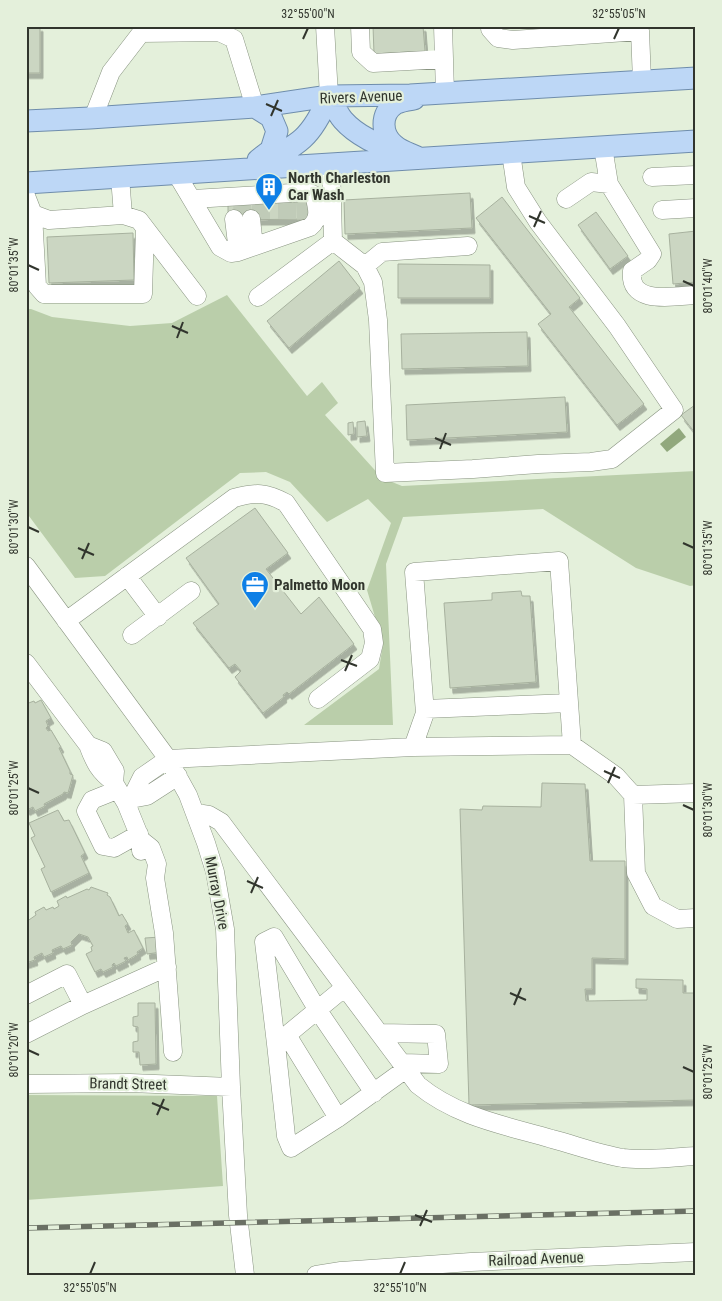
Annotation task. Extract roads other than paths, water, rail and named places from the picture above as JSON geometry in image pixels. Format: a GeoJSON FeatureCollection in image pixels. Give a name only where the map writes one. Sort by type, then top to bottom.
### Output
{"type":"FeatureCollection","features":[{"type":"Feature","properties":{"kind":"main road","name":"Rivers Avenue"},"geometry":{"type":"LineString","coordinates":[[26,120],[93,118],[255,106],[329,96],[439,94],[696,78]]}},
{"type":"Feature","properties":{"kind":"main road"},"geometry":{"type":"LineString","coordinates":[[420,158],[395,146],[386,136],[383,127],[384,118],[388,110],[397,103],[439,94]]}},
{"type":"Feature","properties":{"kind":"main road"},"geometry":{"type":"LineString","coordinates":[[329,96],[342,120],[355,131],[386,148],[420,158]]}},
{"type":"Feature","properties":{"kind":"main road"},"geometry":{"type":"LineString","coordinates":[[240,169],[287,151],[303,138],[315,125],[329,96]]}},
{"type":"Feature","properties":{"kind":"main road"},"geometry":{"type":"LineString","coordinates":[[240,169],[271,150],[275,140],[277,131],[275,124],[255,106]]}},
{"type":"Feature","properties":{"kind":"main road"},"geometry":{"type":"LineString","coordinates":[[26,183],[696,141]]}},
{"type":"Feature","properties":{"kind":"street"},"geometry":{"type":"LineString","coordinates":[[325,26],[329,96]]}},
{"type":"Feature","properties":{"kind":"street"},"geometry":{"type":"LineString","coordinates":[[360,26],[361,52],[373,64],[444,58]]}},
{"type":"Feature","properties":{"kind":"street"},"geometry":{"type":"LineString","coordinates":[[439,94],[444,58],[443,26]]}},
{"type":"Feature","properties":{"kind":"street"},"geometry":{"type":"LineString","coordinates":[[490,26],[490,29],[498,38],[513,40],[642,29],[642,81]]}},
{"type":"Feature","properties":{"kind":"street"},"geometry":{"type":"LineString","coordinates":[[93,118],[111,72],[141,33],[219,32],[234,38],[255,106]]}},
{"type":"Feature","properties":{"kind":"street"},"geometry":{"type":"LineString","coordinates":[[603,147],[609,184],[652,254],[648,260],[632,271],[631,279],[634,289],[641,294],[656,297],[696,296]]}},
{"type":"Feature","properties":{"kind":"street"},"geometry":{"type":"LineString","coordinates":[[333,241],[365,266],[373,282],[378,320],[385,472],[473,469],[612,459],[674,410],[616,326],[538,222],[516,187],[511,153]]}},
{"type":"Feature","properties":{"kind":"street"},"geometry":{"type":"LineString","coordinates":[[331,164],[333,241]]}},
{"type":"Feature","properties":{"kind":"street"},"geometry":{"type":"LineString","coordinates":[[176,173],[220,247],[231,253],[250,248],[293,212],[296,166]]}},
{"type":"Feature","properties":{"kind":"street"},"geometry":{"type":"LineString","coordinates":[[240,169],[247,206],[250,248]]}},
{"type":"Feature","properties":{"kind":"street"},"geometry":{"type":"LineString","coordinates":[[652,177],[696,175]]}},
{"type":"Feature","properties":{"kind":"street"},"geometry":{"type":"LineString","coordinates":[[120,177],[124,215]]}},
{"type":"Feature","properties":{"kind":"street"},"geometry":{"type":"LineString","coordinates":[[566,199],[591,182],[609,184]]}},
{"type":"Feature","properties":{"kind":"street"},"geometry":{"type":"LineString","coordinates":[[26,196],[33,214],[37,286],[44,294],[143,294],[145,228]]}},
{"type":"Feature","properties":{"kind":"street"},"geometry":{"type":"LineString","coordinates":[[192,199],[293,212]]}},
{"type":"Feature","properties":{"kind":"street"},"geometry":{"type":"LineString","coordinates":[[247,206],[250,248]]}},
{"type":"Feature","properties":{"kind":"street"},"geometry":{"type":"LineString","coordinates":[[662,210],[696,208]]}},
{"type":"Feature","properties":{"kind":"street"},"geometry":{"type":"LineString","coordinates":[[33,214],[49,220],[124,215],[139,220],[197,296]]}},
{"type":"Feature","properties":{"kind":"street"},"geometry":{"type":"LineString","coordinates":[[258,296],[333,241]]}},
{"type":"Feature","properties":{"kind":"street"},"geometry":{"type":"LineString","coordinates":[[365,266],[382,252],[468,246]]}},
{"type":"Feature","properties":{"kind":"street"},"geometry":{"type":"LineString","coordinates":[[66,621],[234,498],[262,493],[275,497],[286,503],[372,629],[374,643],[370,659],[318,699]]}},
{"type":"Feature","properties":{"kind":"street"},"geometry":{"type":"LineString","coordinates":[[413,747],[425,713],[414,572],[559,561],[572,745]]}},
{"type":"Feature","properties":{"kind":"street","name":"Murray Drive"},"geometry":{"type":"LineString","coordinates":[[26,566],[168,758],[196,814],[215,872],[225,929],[230,1087],[238,1215],[244,1275]]}},
{"type":"Feature","properties":{"kind":"street"},"geometry":{"type":"LineString","coordinates":[[127,576],[158,617]]}},
{"type":"Feature","properties":{"kind":"street"},"geometry":{"type":"LineString","coordinates":[[132,636],[191,591]]}},
{"type":"Feature","properties":{"kind":"street"},"geometry":{"type":"LineString","coordinates":[[28,668],[88,745],[93,759],[104,765],[103,775],[122,794],[140,837],[141,852],[149,857],[148,870],[154,878],[164,933],[173,1052]]}},
{"type":"Feature","properties":{"kind":"street"},"geometry":{"type":"LineString","coordinates":[[425,709],[569,703]]}},
{"type":"Feature","properties":{"kind":"street"},"geometry":{"type":"LineString","coordinates":[[122,794],[168,758],[413,747],[572,745],[616,776],[633,795],[636,873],[653,906],[677,919],[696,918]]}},
{"type":"Feature","properties":{"kind":"street"},"geometry":{"type":"LineString","coordinates":[[140,837],[114,848],[103,846],[86,811],[92,800],[122,794],[147,796],[178,776]]}},
{"type":"Feature","properties":{"kind":"street"},"geometry":{"type":"LineString","coordinates":[[633,795],[696,793]]}},
{"type":"Feature","properties":{"kind":"street"},"geometry":{"type":"LineString","coordinates":[[196,814],[209,814],[221,822],[418,1085],[439,1101],[472,1116],[602,1154],[637,1159],[696,1156]]}},
{"type":"Feature","properties":{"kind":"street"},"geometry":{"type":"LineString","coordinates":[[374,1092],[317,1009],[274,937],[264,942],[281,1040],[286,1136],[291,1148],[374,1092],[404,1066],[439,1064],[436,1034],[379,1033]]}},
{"type":"Feature","properties":{"kind":"street"},"geometry":{"type":"LineString","coordinates":[[26,1034],[83,1005],[167,967]]}},
{"type":"Feature","properties":{"kind":"street"},"geometry":{"type":"LineString","coordinates":[[26,995],[67,974],[83,1005]]}},
{"type":"Feature","properties":{"kind":"street"},"geometry":{"type":"LineString","coordinates":[[281,1040],[344,988]]}},
{"type":"Feature","properties":{"kind":"street"},"geometry":{"type":"LineString","coordinates":[[281,1040],[338,1118]]}},
{"type":"Feature","properties":{"kind":"street","name":"Brandt Street"},"geometry":{"type":"LineString","coordinates":[[26,1084],[130,1083],[230,1087]]}},
{"type":"Feature","properties":{"kind":"street","name":"Railroad Avenue"},"geometry":{"type":"LineString","coordinates":[[316,1275],[341,1271],[472,1268],[696,1252]]}},
{"type":"Feature","properties":{"kind":"tunnel"},"geometry":{"type":"LineString","coordinates":[[261,202],[261,219]]}},
{"type":"Feature","properties":{"kind":"tunnel"},"geometry":{"type":"LineString","coordinates":[[287,202],[287,219]]}},
{"type":"Feature","properties":{"kind":"tunnel"},"geometry":{"type":"LineString","coordinates":[[305,202],[306,219]]}},
{"type":"Feature","properties":{"kind":"tunnel"},"geometry":{"type":"LineString","coordinates":[[242,203],[243,219]]}},
{"type":"Feature","properties":{"kind":"railway"},"geometry":{"type":"LineString","coordinates":[[26,1228],[696,1211]]}},
{"type":"Feature","properties":{"kind":"place","name":"North Charleston Car Wash"},"geometry":{"type":"Point","coordinates":[269,211]}},
{"type":"Feature","properties":{"kind":"place","name":"Palmetto Moon"},"geometry":{"type":"Point","coordinates":[255,609]}}]}
